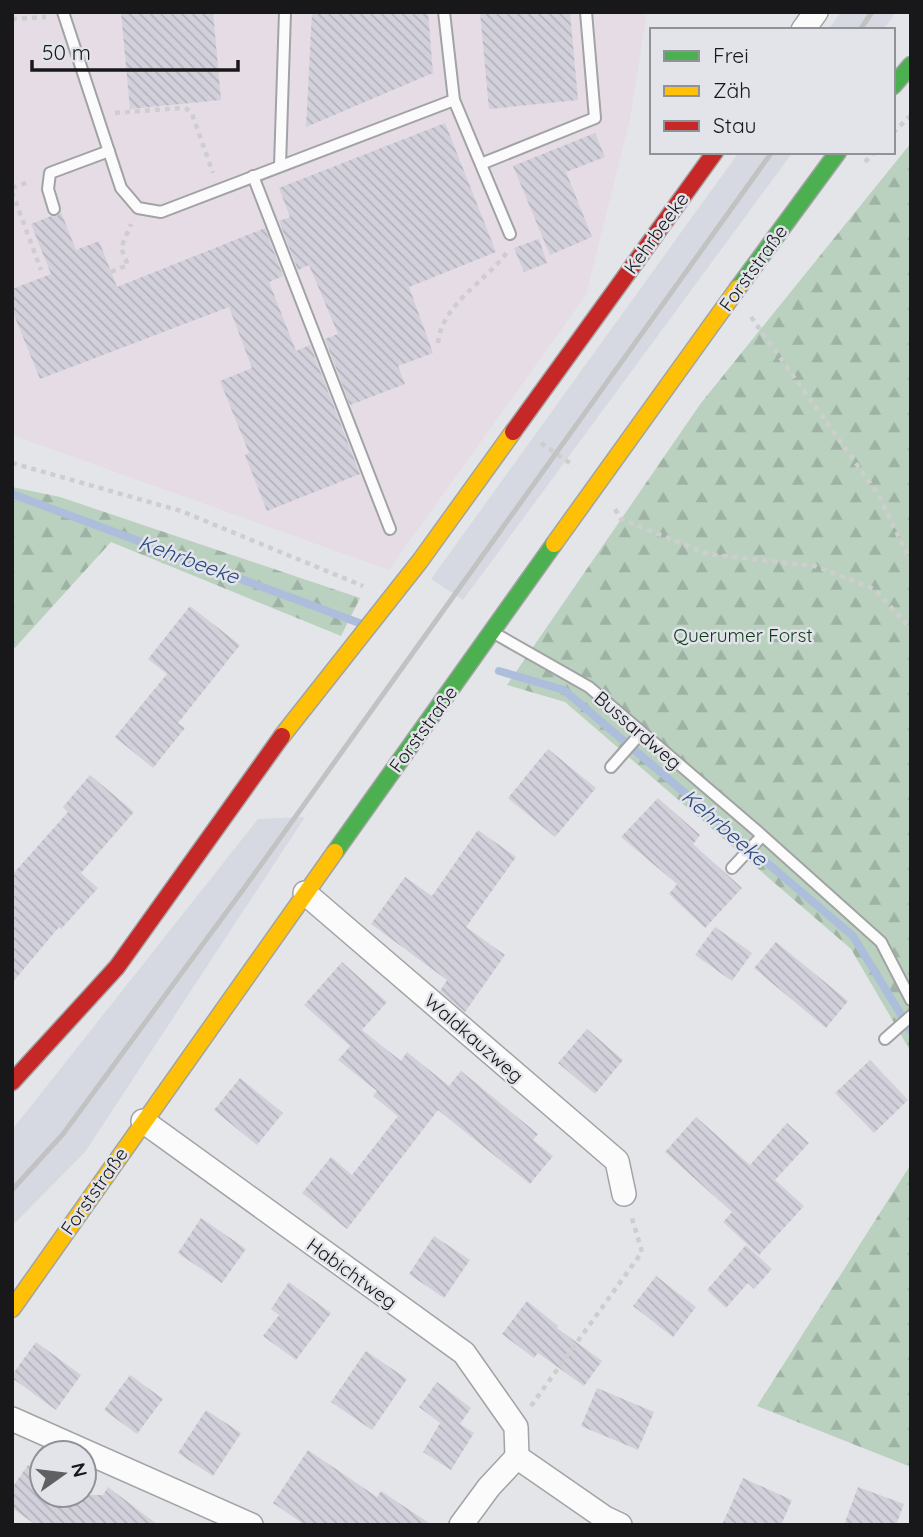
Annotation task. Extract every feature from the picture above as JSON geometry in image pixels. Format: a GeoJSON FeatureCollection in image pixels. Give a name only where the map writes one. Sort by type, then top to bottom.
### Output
{"type":"FeatureCollection","features":[{"type":"Feature","properties":{"kind":"main road"},"geometry":{"type":"LineString","coordinates":[[895,84],[911,65]]}},
{"type":"Feature","properties":{"kind":"main road","name":"Kehrbeeke"},"geometry":{"type":"LineString","coordinates":[[12,1082],[117,967],[270,753],[408,577],[714,154]]}},
{"type":"Feature","properties":{"kind":"main road","name":"Forststraße"},"geometry":{"type":"LineString","coordinates":[[12,1309],[305,893],[837,154]]}},
{"type":"Feature","properties":{"kind":"street"},"geometry":{"type":"LineString","coordinates":[[804,28],[816,12]]}},
{"type":"Feature","properties":{"kind":"street","name":"Waldkauzweg"},"geometry":{"type":"LineString","coordinates":[[305,893],[617,1161],[625,1194]]}},
{"type":"Feature","properties":{"kind":"street","name":"Habichtweg"},"geometry":{"type":"LineString","coordinates":[[143,1122],[464,1353],[516,1427]]}},
{"type":"Feature","properties":{"kind":"street"},"geometry":{"type":"LineString","coordinates":[[12,1419],[251,1525]]}},
{"type":"Feature","properties":{"kind":"street"},"geometry":{"type":"LineString","coordinates":[[461,1525],[489,1487],[517,1457],[516,1427]]}},
{"type":"Feature","properties":{"kind":"street"},"geometry":{"type":"LineString","coordinates":[[517,1457],[605,1518],[620,1525]]}},
{"type":"Feature","properties":{"kind":"lane"},"geometry":{"type":"LineString","coordinates":[[279,166],[285,12]]}},
{"type":"Feature","properties":{"kind":"lane"},"geometry":{"type":"LineString","coordinates":[[444,12],[454,100],[510,234]]}},
{"type":"Feature","properties":{"kind":"lane"},"geometry":{"type":"LineString","coordinates":[[481,164],[595,118],[586,12]]}},
{"type":"Feature","properties":{"kind":"lane"},"geometry":{"type":"LineString","coordinates":[[64,14],[121,188],[138,208],[162,212],[454,100]]}},
{"type":"Feature","properties":{"kind":"lane"},"geometry":{"type":"LineString","coordinates":[[54,209],[48,189],[50,173],[110,151]]}},
{"type":"Feature","properties":{"kind":"lane"},"geometry":{"type":"LineString","coordinates":[[253,176],[390,529]]}},
{"type":"Feature","properties":{"kind":"lane","name":"Bussardweg"},"geometry":{"type":"LineString","coordinates":[[492,632],[589,687],[762,836],[881,942],[911,1000]]}},
{"type":"Feature","properties":{"kind":"lane"},"geometry":{"type":"LineString","coordinates":[[611,766],[640,733]]}},
{"type":"Feature","properties":{"kind":"lane"},"geometry":{"type":"LineString","coordinates":[[732,868],[762,836]]}},
{"type":"Feature","properties":{"kind":"lane"},"geometry":{"type":"LineString","coordinates":[[885,1038],[911,1016]]}},
{"type":"Feature","properties":{"kind":"path"},"geometry":{"type":"LineString","coordinates":[[12,19],[64,14]]}},
{"type":"Feature","properties":{"kind":"path"},"geometry":{"type":"LineString","coordinates":[[97,115],[187,109],[192,114],[219,190]]}},
{"type":"Feature","properties":{"kind":"path"},"geometry":{"type":"LineString","coordinates":[[895,131],[911,115]]}},
{"type":"Feature","properties":{"kind":"path"},"geometry":{"type":"LineString","coordinates":[[12,192],[41,270]]}},
{"type":"Feature","properties":{"kind":"path"},"geometry":{"type":"LineString","coordinates":[[111,272],[128,265],[121,248],[138,208]]}},
{"type":"Feature","properties":{"kind":"path"},"geometry":{"type":"LineString","coordinates":[[438,343],[439,331],[449,313],[507,253],[510,234]]}},
{"type":"Feature","properties":{"kind":"path"},"geometry":{"type":"LineString","coordinates":[[730,299],[757,323],[878,494],[911,562]]}},
{"type":"Feature","properties":{"kind":"path"},"geometry":{"type":"LineString","coordinates":[[516,429],[598,483],[621,519],[708,554],[815,566],[874,589],[911,629]]}},
{"type":"Feature","properties":{"kind":"path"},"geometry":{"type":"LineString","coordinates":[[12,463],[181,511],[390,597]]}},
{"type":"Feature","properties":{"kind":"path"},"geometry":{"type":"LineString","coordinates":[[516,1427],[642,1252],[625,1194]]}},
{"type":"Feature","properties":{"kind":"shaded area"},"geometry":{"type":"Polygon","coordinates":[[[12,12],[647,12],[630,119],[586,295],[389,570],[12,435],[12,12]]]}},
{"type":"Feature","properties":{"kind":"shaded area"},"geometry":{"type":"Polygon","coordinates":[[[841,12],[896,12],[884,28],[829,28],[841,12]]]}},
{"type":"Feature","properties":{"kind":"shaded area"},"geometry":{"type":"Polygon","coordinates":[[[738,154],[792,154],[463,600],[431,579],[738,154]]]}},
{"type":"Feature","properties":{"kind":"shaded area"},"geometry":{"type":"Polygon","coordinates":[[[305,817],[85,1152],[12,1226],[12,1130],[258,819],[305,817]]]}},
{"type":"Feature","properties":{"kind":"green space","name":"Querumer Forst"},"geometry":{"type":"Polygon","coordinates":[[[911,143],[911,1052],[851,949],[565,702],[507,685],[701,403],[911,143]]]}},
{"type":"Feature","properties":{"kind":"green space"},"geometry":{"type":"Polygon","coordinates":[[[12,487],[60,497],[360,598],[341,636],[111,542],[12,651],[12,487]]]}},
{"type":"Feature","properties":{"kind":"green space"},"geometry":{"type":"Polygon","coordinates":[[[911,1164],[911,1467],[757,1406],[911,1164]]]}},
{"type":"Feature","properties":{"kind":"building"},"geometry":{"type":"Polygon","coordinates":[[[121,12],[213,12],[221,100],[130,109],[121,12]]]}},
{"type":"Feature","properties":{"kind":"building"},"geometry":{"type":"Polygon","coordinates":[[[312,12],[428,12],[433,73],[306,127],[312,12]]]}},
{"type":"Feature","properties":{"kind":"building"},"geometry":{"type":"Polygon","coordinates":[[[480,12],[570,12],[578,100],[489,109],[480,12]]]}},
{"type":"Feature","properties":{"kind":"building"},"geometry":{"type":"Polygon","coordinates":[[[445,123],[496,252],[409,287],[433,353],[398,366],[405,384],[350,405],[325,339],[338,334],[309,265],[298,270],[279,221],[290,217],[279,188],[445,123]]]}},
{"type":"Feature","properties":{"kind":"building"},"geometry":{"type":"Polygon","coordinates":[[[595,133],[605,157],[566,172],[592,237],[550,255],[513,166],[595,133]]]}},
{"type":"Feature","properties":{"kind":"building"},"geometry":{"type":"Polygon","coordinates":[[[61,212],[76,250],[99,241],[117,287],[265,228],[283,276],[269,282],[296,351],[310,345],[360,474],[267,511],[245,455],[249,453],[220,381],[252,368],[229,307],[40,379],[12,310],[12,289],[51,274],[31,224],[57,216],[61,212]]]}},
{"type":"Feature","properties":{"kind":"building"},"geometry":{"type":"Polygon","coordinates":[[[539,239],[547,263],[524,272],[514,248],[539,239]]]}},
{"type":"Feature","properties":{"kind":"building"},"geometry":{"type":"Polygon","coordinates":[[[190,606],[240,645],[178,723],[185,728],[153,768],[115,737],[167,674],[148,659],[190,606]]]}},
{"type":"Feature","properties":{"kind":"building"},"geometry":{"type":"Polygon","coordinates":[[[548,749],[596,788],[555,837],[508,798],[548,749]]]}},
{"type":"Feature","properties":{"kind":"building"},"geometry":{"type":"Polygon","coordinates":[[[90,775],[134,812],[81,873],[98,888],[61,929],[59,927],[12,983],[12,875],[68,812],[63,807],[90,775]]]}},
{"type":"Feature","properties":{"kind":"building"},"geometry":{"type":"Polygon","coordinates":[[[658,798],[700,835],[693,844],[742,888],[705,928],[669,894],[677,884],[621,837],[658,798]]]}},
{"type":"Feature","properties":{"kind":"building"},"geometry":{"type":"Polygon","coordinates":[[[478,830],[516,857],[466,927],[505,955],[465,1012],[440,991],[447,980],[371,924],[405,877],[432,896],[478,830]]]}},
{"type":"Feature","properties":{"kind":"building"},"geometry":{"type":"Polygon","coordinates":[[[715,927],[752,953],[732,981],[695,955],[715,927]]]}},
{"type":"Feature","properties":{"kind":"building"},"geometry":{"type":"Polygon","coordinates":[[[776,942],[848,1001],[826,1028],[754,968],[776,942]]]}},
{"type":"Feature","properties":{"kind":"building"},"geometry":{"type":"Polygon","coordinates":[[[342,962],[387,1002],[362,1030],[401,1061],[407,1052],[449,1086],[461,1071],[538,1134],[533,1140],[553,1156],[530,1184],[438,1110],[347,1229],[302,1193],[331,1157],[352,1175],[398,1116],[373,1096],[377,1091],[338,1060],[350,1046],[304,1005],[342,962]]]}},
{"type":"Feature","properties":{"kind":"building"},"geometry":{"type":"Polygon","coordinates":[[[587,1029],[623,1060],[595,1094],[558,1063],[587,1029]]]}},
{"type":"Feature","properties":{"kind":"building"},"geometry":{"type":"Polygon","coordinates":[[[870,1060],[908,1100],[874,1133],[835,1093],[870,1060]]]}},
{"type":"Feature","properties":{"kind":"building"},"geometry":{"type":"Polygon","coordinates":[[[240,1078],[283,1113],[257,1145],[214,1110],[240,1078]]]}},
{"type":"Feature","properties":{"kind":"building"},"geometry":{"type":"Polygon","coordinates":[[[696,1117],[750,1165],[787,1123],[809,1143],[775,1180],[804,1206],[759,1255],[723,1222],[732,1212],[665,1152],[696,1117]]]}},
{"type":"Feature","properties":{"kind":"building"},"geometry":{"type":"Polygon","coordinates":[[[201,1218],[246,1249],[222,1283],[178,1253],[201,1218]]]}},
{"type":"Feature","properties":{"kind":"building"},"geometry":{"type":"Polygon","coordinates":[[[434,1236],[470,1260],[444,1298],[409,1274],[434,1236]]]}},
{"type":"Feature","properties":{"kind":"building"},"geometry":{"type":"Polygon","coordinates":[[[746,1245],[772,1269],[754,1289],[748,1283],[726,1308],[707,1290],[746,1245]]]}},
{"type":"Feature","properties":{"kind":"building"},"geometry":{"type":"Polygon","coordinates":[[[656,1276],[696,1307],[673,1337],[633,1306],[656,1276]]]}},
{"type":"Feature","properties":{"kind":"building"},"geometry":{"type":"Polygon","coordinates":[[[289,1282],[331,1313],[296,1360],[263,1336],[279,1315],[271,1309],[289,1282]]]}},
{"type":"Feature","properties":{"kind":"building"},"geometry":{"type":"Polygon","coordinates":[[[527,1301],[558,1326],[557,1328],[602,1361],[584,1386],[538,1353],[534,1358],[502,1334],[527,1301]]]}},
{"type":"Feature","properties":{"kind":"building"},"geometry":{"type":"Polygon","coordinates":[[[36,1342],[81,1375],[56,1410],[12,1378],[36,1342]]]}},
{"type":"Feature","properties":{"kind":"building"},"geometry":{"type":"Polygon","coordinates":[[[366,1351],[407,1379],[372,1430],[331,1402],[366,1351]]]}},
{"type":"Feature","properties":{"kind":"building"},"geometry":{"type":"Polygon","coordinates":[[[130,1375],[163,1399],[137,1434],[104,1410],[130,1375]]]}},
{"type":"Feature","properties":{"kind":"building"},"geometry":{"type":"Polygon","coordinates":[[[437,1382],[471,1408],[460,1424],[474,1433],[451,1470],[423,1452],[440,1423],[419,1407],[437,1382]]]}},
{"type":"Feature","properties":{"kind":"building"},"geometry":{"type":"Polygon","coordinates":[[[597,1388],[654,1412],[638,1450],[581,1426],[597,1388]]]}},
{"type":"Feature","properties":{"kind":"building"},"geometry":{"type":"Polygon","coordinates":[[[206,1410],[241,1433],[213,1476],[178,1453],[206,1410]]]}},
{"type":"Feature","properties":{"kind":"building"},"geometry":{"type":"Polygon","coordinates":[[[308,1450],[377,1497],[381,1491],[432,1525],[305,1525],[273,1503],[308,1450]]]}},
{"type":"Feature","properties":{"kind":"building"},"geometry":{"type":"Polygon","coordinates":[[[28,1465],[28,1509],[98,1509],[98,1495],[103,1495],[108,1487],[158,1525],[36,1525],[12,1508],[12,1488],[28,1465]]]}},
{"type":"Feature","properties":{"kind":"building"},"geometry":{"type":"Polygon","coordinates":[[[743,1478],[792,1500],[781,1525],[722,1525],[743,1478]]]}},
{"type":"Feature","properties":{"kind":"building"},"geometry":{"type":"Polygon","coordinates":[[[858,1487],[904,1504],[896,1525],[844,1525],[858,1487]]]}},
{"type":"Feature","properties":{"kind":"waterway","name":"Kehrbeeke"},"geometry":{"type":"LineString","coordinates":[[12,494],[362,624]]}},
{"type":"Feature","properties":{"kind":"waterway","name":"Kehrbeeke"},"geometry":{"type":"LineString","coordinates":[[499,671],[564,690],[853,936],[911,1031]]}},
{"type":"Feature","properties":{"kind":"railway"},"geometry":{"type":"LineString","coordinates":[[861,28],[872,12]]}},
{"type":"Feature","properties":{"kind":"railway"},"geometry":{"type":"LineString","coordinates":[[12,1190],[63,1134],[245,887],[771,154]]}},
{"type":"Feature","properties":{"kind":"traffic: fast"},"geometry":{"type":"LineString","coordinates":[[895,84],[911,65]]}},
{"type":"Feature","properties":{"kind":"traffic: fast"},"geometry":{"type":"LineString","coordinates":[[738,288],[837,154]]}},
{"type":"Feature","properties":{"kind":"traffic: fast"},"geometry":{"type":"LineString","coordinates":[[335,852],[554,544]]}},
{"type":"Feature","properties":{"kind":"traffic: slow"},"geometry":{"type":"LineString","coordinates":[[554,544],[738,288]]}},
{"type":"Feature","properties":{"kind":"traffic: slow"},"geometry":{"type":"LineString","coordinates":[[282,736],[420,561],[513,432]]}},
{"type":"Feature","properties":{"kind":"traffic: slow"},"geometry":{"type":"LineString","coordinates":[[12,1309],[335,852]]}},
{"type":"Feature","properties":{"kind":"traffic: jam"},"geometry":{"type":"LineString","coordinates":[[513,432],[714,154]]}},
{"type":"Feature","properties":{"kind":"traffic: jam"},"geometry":{"type":"LineString","coordinates":[[12,1082],[117,967],[282,736]]}}]}
